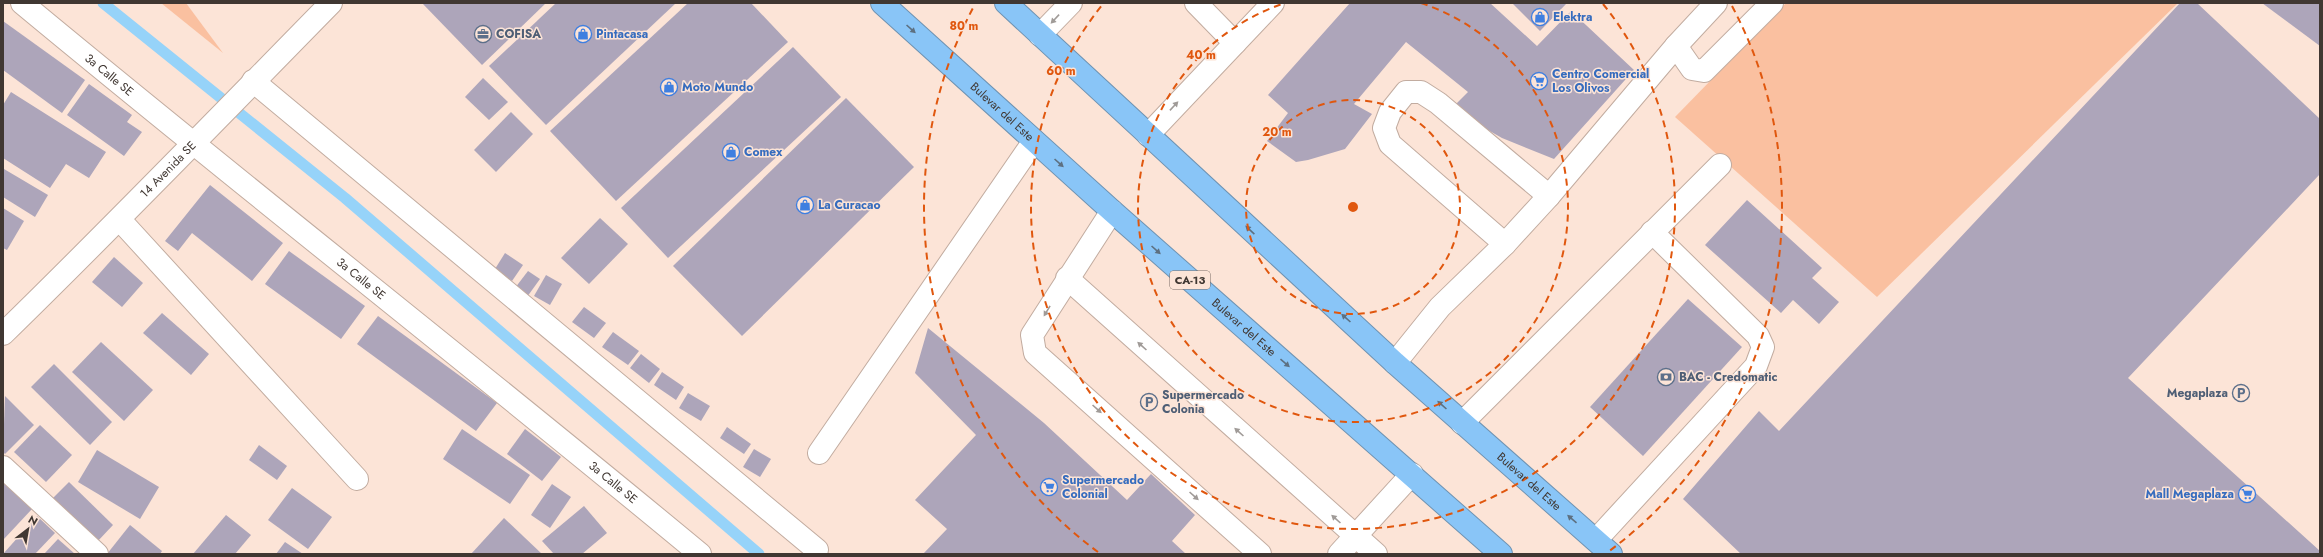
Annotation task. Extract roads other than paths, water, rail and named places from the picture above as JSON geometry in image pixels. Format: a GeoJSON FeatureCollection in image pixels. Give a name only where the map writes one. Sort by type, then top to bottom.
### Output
{"type":"FeatureCollection","features":[{"type":"Feature","properties":{"kind":"highway","name":"Bulevar del Este"},"geometry":{"type":"LineString","coordinates":[[882,3],[1112,211],[1501,554]]}},
{"type":"Feature","properties":{"kind":"highway","name":"Bulevar del Este"},"geometry":{"type":"LineString","coordinates":[[1006,3],[1395,363],[1604,547]]}},
{"type":"Feature","properties":{"kind":"street","name":"3a Calle SE"},"geometry":{"type":"LineString","coordinates":[[22,3],[192,143],[584,458],[700,554]]}},
{"type":"Feature","properties":{"kind":"street"},"geometry":{"type":"LineString","coordinates":[[1040,35],[1070,3]]}},
{"type":"Feature","properties":{"kind":"street"},"geometry":{"type":"LineString","coordinates":[[1196,3],[1235,43]]}},
{"type":"Feature","properties":{"kind":"street"},"geometry":{"type":"LineString","coordinates":[[1148,135],[1273,3]]}},
{"type":"Feature","properties":{"kind":"street"},"geometry":{"type":"LineString","coordinates":[[1395,363],[1440,308],[1504,244],[1549,196],[1676,46],[1716,3]]}},
{"type":"Feature","properties":{"kind":"street"},"geometry":{"type":"LineString","coordinates":[[1676,46],[1692,68],[1698,71],[1704,71],[1772,3]]}},
{"type":"Feature","properties":{"kind":"street","name":"14 Avenida SE"},"geometry":{"type":"LineString","coordinates":[[3,334],[120,220],[192,143],[326,5]]}},
{"type":"Feature","properties":{"kind":"street"},"geometry":{"type":"LineString","coordinates":[[253,81],[816,550]]}},
{"type":"Feature","properties":{"kind":"street"},"geometry":{"type":"LineString","coordinates":[[1504,244],[1390,144],[1384,128],[1390,112],[1406,92],[1421,92],[1438,103],[1549,196]]}},
{"type":"Feature","properties":{"kind":"street"},"geometry":{"type":"LineString","coordinates":[[819,453],[1034,141]]}},
{"type":"Feature","properties":{"kind":"street"},"geometry":{"type":"LineString","coordinates":[[1462,423],[1720,165]]}},
{"type":"Feature","properties":{"kind":"street"},"geometry":{"type":"LineString","coordinates":[[1112,211],[1067,278],[1032,335],[1035,353],[1260,554]]}},
{"type":"Feature","properties":{"kind":"street"},"geometry":{"type":"LineString","coordinates":[[120,220],[357,479]]}},
{"type":"Feature","properties":{"kind":"street"},"geometry":{"type":"LineString","coordinates":[[1604,547],[1756,366],[1763,347],[1758,336],[1652,232]]}},
{"type":"Feature","properties":{"kind":"street"},"geometry":{"type":"LineString","coordinates":[[1067,278],[1376,554]]}},
{"type":"Feature","properties":{"kind":"street"},"geometry":{"type":"LineString","coordinates":[[3,467],[97,554]]}},
{"type":"Feature","properties":{"kind":"street"},"geometry":{"type":"LineString","coordinates":[[1339,554],[1412,474]]}},
{"type":"Feature","properties":{"kind":"waterway"},"geometry":{"type":"LineString","coordinates":[[103,3],[221,98]]}},
{"type":"Feature","properties":{"kind":"waterway"},"geometry":{"type":"LineString","coordinates":[[238,112],[345,198],[759,554]]}},
{"type":"Feature","properties":{"kind":"place","name":"Elektra"},"geometry":{"type":"Point","coordinates":[1540,17]}},
{"type":"Feature","properties":{"kind":"place","name":"COFISA"},"geometry":{"type":"Point","coordinates":[483,34]}},
{"type":"Feature","properties":{"kind":"place","name":"Pintacasa"},"geometry":{"type":"Point","coordinates":[583,34]}},
{"type":"Feature","properties":{"kind":"place","name":"Centro Comercial Los Olivos"},"geometry":{"type":"Point","coordinates":[1539,81]}},
{"type":"Feature","properties":{"kind":"place","name":"Moto Mundo"},"geometry":{"type":"Point","coordinates":[669,87]}},
{"type":"Feature","properties":{"kind":"place","name":"Comex"},"geometry":{"type":"Point","coordinates":[731,152]}},
{"type":"Feature","properties":{"kind":"place","name":"La Curacao"},"geometry":{"type":"Point","coordinates":[805,205]}},
{"type":"Feature","properties":{"kind":"place","name":"BAC - Credomatic"},"geometry":{"type":"Point","coordinates":[1666,377]}},
{"type":"Feature","properties":{"kind":"place","name":"Megaplaza"},"geometry":{"type":"Point","coordinates":[2241,393]}},
{"type":"Feature","properties":{"kind":"place","name":"Supermercado Colonia"},"geometry":{"type":"Point","coordinates":[1149,402]}},
{"type":"Feature","properties":{"kind":"place","name":"Supermercado Colonial"},"geometry":{"type":"Point","coordinates":[1049,487]}},
{"type":"Feature","properties":{"kind":"place","name":"Mall Megaplaza"},"geometry":{"type":"Point","coordinates":[2247,494]}}]}
